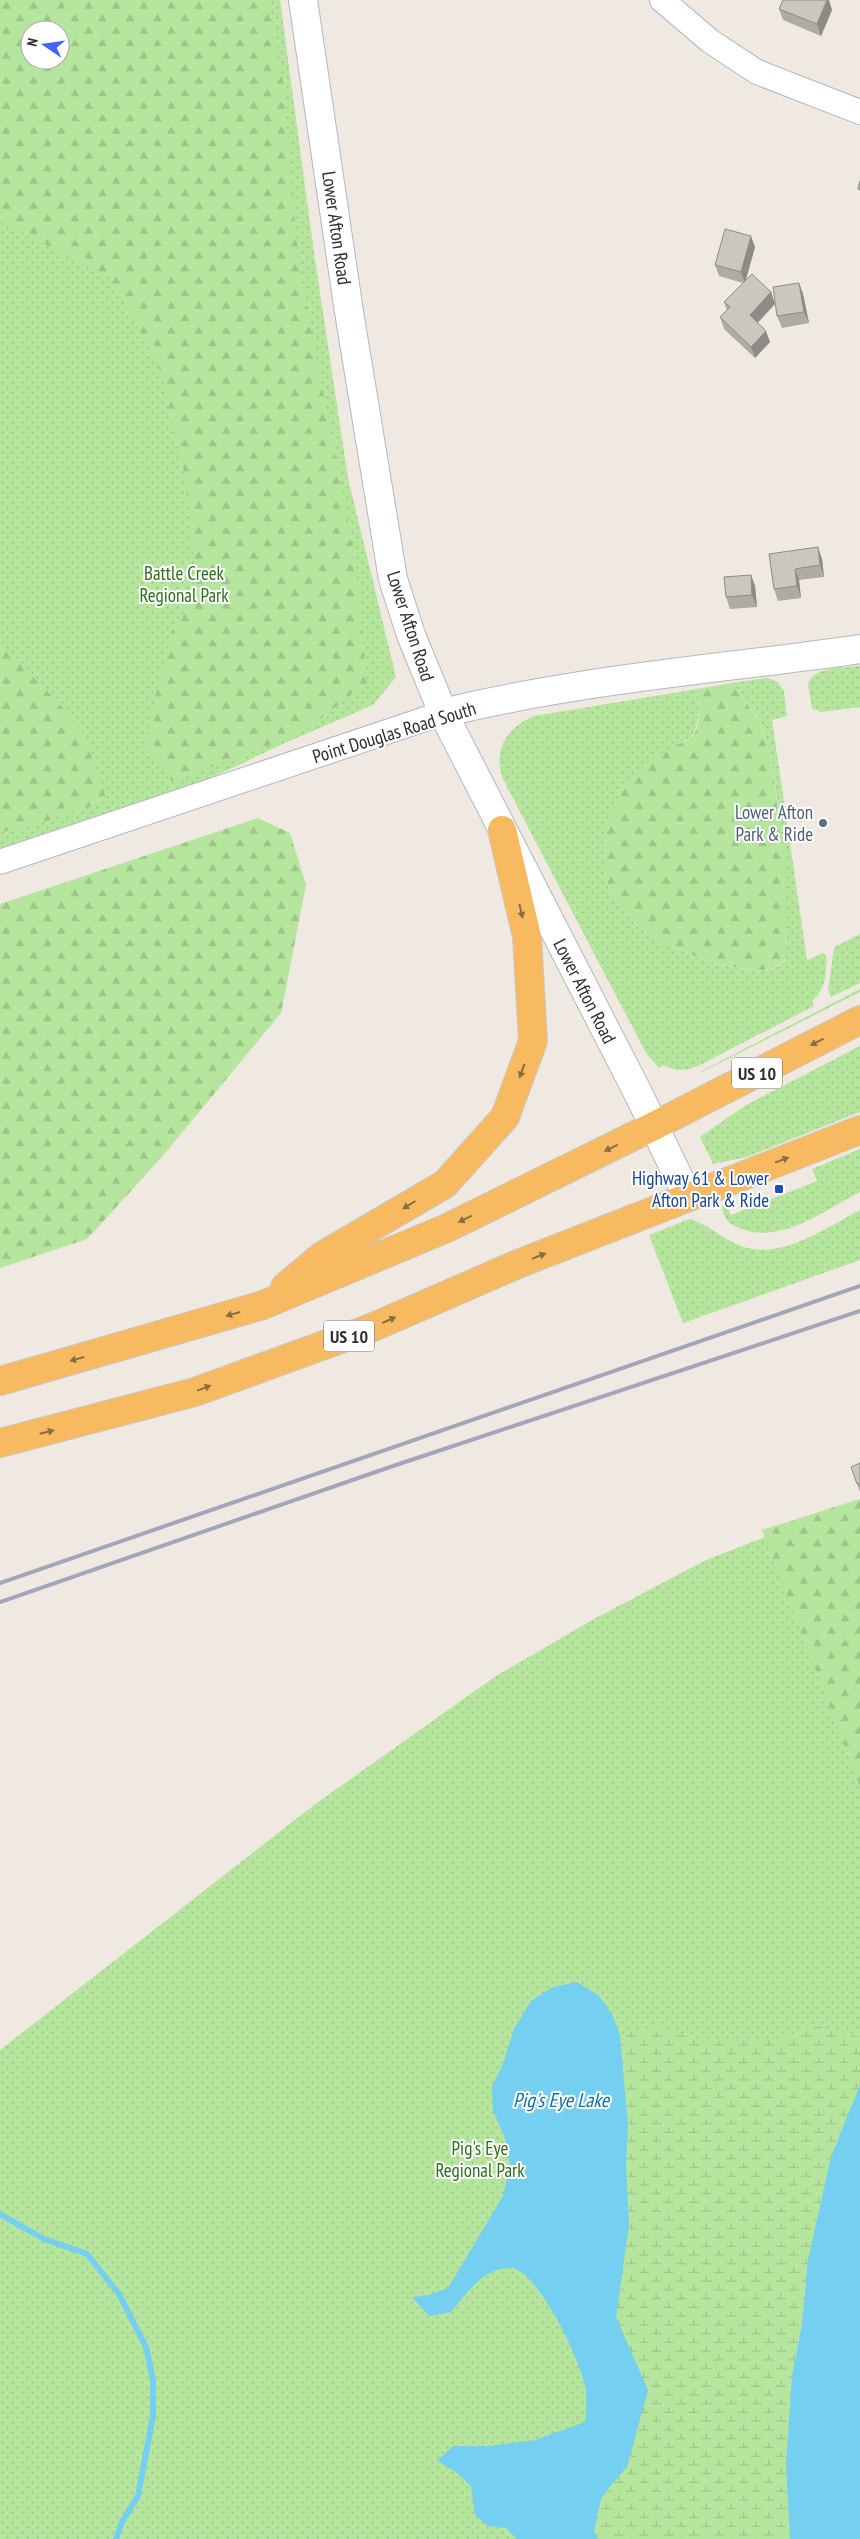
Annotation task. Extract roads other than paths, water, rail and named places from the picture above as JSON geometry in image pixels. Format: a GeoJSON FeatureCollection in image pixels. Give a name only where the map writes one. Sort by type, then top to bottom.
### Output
{"type":"FeatureCollection","features":[{"type":"Feature","properties":{"kind":"highway"},"geometry":{"type":"LineString","coordinates":[[263,1305],[322,1256],[445,1184],[505,1117],[533,1041],[526,937],[502,830]]}},
{"type":"Feature","properties":{"kind":"highway","name":"US 10"},"geometry":{"type":"LineString","coordinates":[[0,1381],[263,1305],[447,1228],[654,1126],[860,1020]]}},
{"type":"Feature","properties":{"kind":"highway","name":"US 10"},"geometry":{"type":"LineString","coordinates":[[0,1443],[204,1388],[371,1328],[518,1264],[860,1130]]}},
{"type":"Feature","properties":{"kind":"main road","name":"Lower Afton Road"},"geometry":{"type":"LineString","coordinates":[[303,0],[349,312],[393,579],[410,635],[443,713],[654,1126],[688,1197]]}},
{"type":"Feature","properties":{"kind":"main road","name":"Point Douglas Road South"},"geometry":{"type":"LineString","coordinates":[[443,713],[664,673],[726,668],[860,649]]}},
{"type":"Feature","properties":{"kind":"street"},"geometry":{"type":"LineString","coordinates":[[662,0],[710,41],[757,72],[860,112]]}},
{"type":"Feature","properties":{"kind":"street","name":"Point Douglas Road South"},"geometry":{"type":"LineString","coordinates":[[0,862],[443,713]]}},
{"type":"Feature","properties":{"kind":"water","name":"Pig's Eye Lake"},"geometry":{"type":"Polygon","coordinates":[[[577,1982],[599,1996],[612,2014],[620,2035],[628,2125],[626,2163],[629,2225],[616,2317],[648,2390],[627,2467],[601,2499],[594,2531],[598,2539],[517,2539],[506,2528],[488,2526],[475,2515],[471,2486],[456,2472],[437,2461],[453,2446],[489,2446],[535,2440],[585,2422],[586,2391],[568,2340],[557,2319],[533,2283],[521,2272],[510,2268],[500,2269],[483,2277],[469,2290],[451,2312],[429,2316],[412,2297],[429,2295],[448,2288],[503,2196],[510,2164],[504,2135],[493,2111],[492,2087],[504,2061],[514,2029],[531,2001],[553,1987],[577,1982]]]}},
{"type":"Feature","properties":{"kind":"water"},"geometry":{"type":"Polygon","coordinates":[[[860,2085],[860,2539],[790,2539],[786,2464],[792,2376],[802,2324],[808,2260],[831,2157],[860,2085]]]}},
{"type":"Feature","properties":{"kind":"waterway"},"geometry":{"type":"LineString","coordinates":[[0,2214],[44,2239],[87,2254],[119,2294],[146,2347],[153,2380],[153,2416],[138,2496],[122,2522],[116,2539]]}},
{"type":"Feature","properties":{"kind":"railway"},"geometry":{"type":"LineString","coordinates":[[0,1583],[860,1286]]}},
{"type":"Feature","properties":{"kind":"railway"},"geometry":{"type":"LineString","coordinates":[[0,1602],[396,1465],[860,1311]]}},
{"type":"Feature","properties":{"kind":"place","name":"Lower Afton Park & Ride"},"geometry":{"type":"Point","coordinates":[823,823]}},
{"type":"Feature","properties":{"kind":"place","name":"Highway 61 & Lower Afton Park & Ride"},"geometry":{"type":"Point","coordinates":[779,1189]}},
{"type":"Feature","properties":{"kind":"park label","name":"Battle Creek Regional Park"},"geometry":{"type":"Point","coordinates":[184,584]}},
{"type":"Feature","properties":{"kind":"park label","name":"Pig's Eye Regional Park"},"geometry":{"type":"Point","coordinates":[480,2159]}}]}
